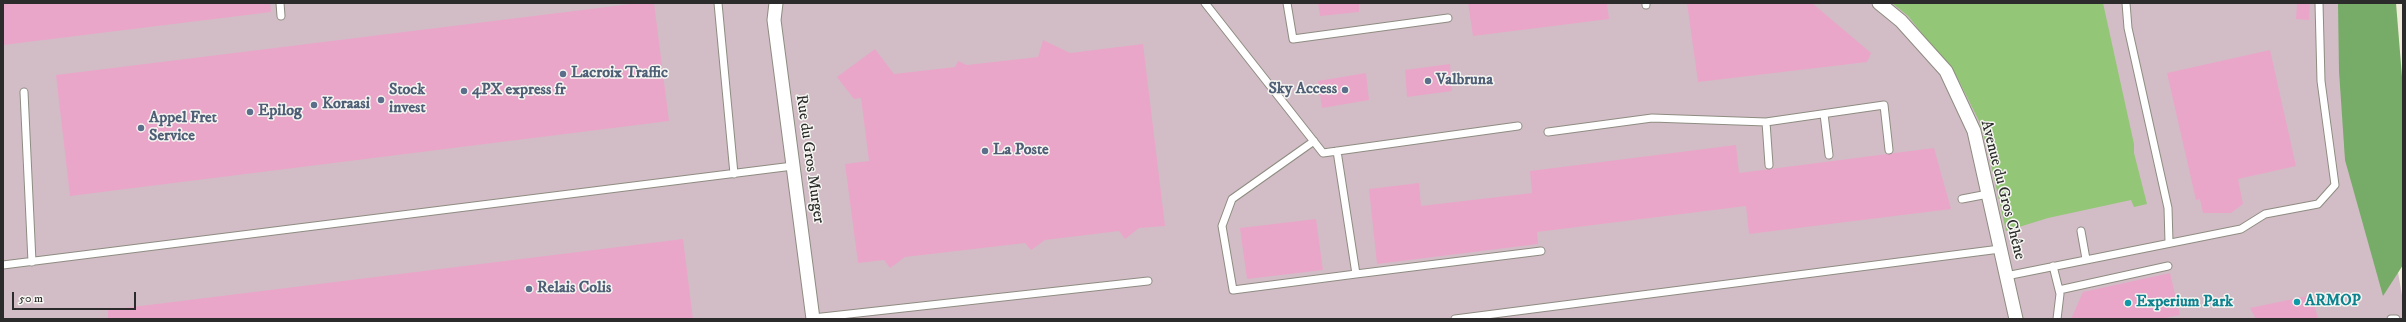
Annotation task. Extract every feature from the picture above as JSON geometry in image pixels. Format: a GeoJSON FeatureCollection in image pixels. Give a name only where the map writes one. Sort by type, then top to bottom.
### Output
{"type":"FeatureCollection","features":[{"type":"Feature","properties":{"kind":"street","name":"Rue du Gros Murger"},"geometry":{"type":"LineString","coordinates":[[776,3],[774,20],[813,318]]}},
{"type":"Feature","properties":{"kind":"street","name":"Avenue du Gros Chêne"},"geometry":{"type":"LineString","coordinates":[[1879,3],[1901,21],[1946,71],[1974,131],[2016,319]]}},
{"type":"Feature","properties":{"kind":"lane"},"geometry":{"type":"LineString","coordinates":[[280,3],[281,16]]}},
{"type":"Feature","properties":{"kind":"lane"},"geometry":{"type":"LineString","coordinates":[[718,3],[734,174]]}},
{"type":"Feature","properties":{"kind":"lane"},"geometry":{"type":"LineString","coordinates":[[1205,3],[1323,153],[1518,126]]}},
{"type":"Feature","properties":{"kind":"lane"},"geometry":{"type":"LineString","coordinates":[[1287,3],[1292,39],[1448,18]]}},
{"type":"Feature","properties":{"kind":"lane"},"geometry":{"type":"LineString","coordinates":[[2126,3],[2128,28],[2168,208],[2169,242]]}},
{"type":"Feature","properties":{"kind":"lane"},"geometry":{"type":"LineString","coordinates":[[2006,276],[2169,242],[2241,229],[2265,214],[2318,204],[2335,185],[2321,81],[2319,3]]}},
{"type":"Feature","properties":{"kind":"lane"},"geometry":{"type":"LineString","coordinates":[[24,92],[32,262]]}},
{"type":"Feature","properties":{"kind":"lane"},"geometry":{"type":"LineString","coordinates":[[1548,132],[1652,118],[1766,122],[1884,106],[1889,150]]}},
{"type":"Feature","properties":{"kind":"lane"},"geometry":{"type":"LineString","coordinates":[[1824,114],[1829,155]]}},
{"type":"Feature","properties":{"kind":"lane"},"geometry":{"type":"LineString","coordinates":[[1766,122],[1769,165]]}},
{"type":"Feature","properties":{"kind":"lane"},"geometry":{"type":"LineString","coordinates":[[1314,141],[1232,199],[1222,226],[1233,290],[1541,251]]}},
{"type":"Feature","properties":{"kind":"lane"},"geometry":{"type":"LineString","coordinates":[[1337,151],[1356,274]]}},
{"type":"Feature","properties":{"kind":"lane"},"geometry":{"type":"LineString","coordinates":[[3,265],[793,166]]}},
{"type":"Feature","properties":{"kind":"lane"},"geometry":{"type":"LineString","coordinates":[[1962,199],[1988,194]]}},
{"type":"Feature","properties":{"kind":"lane"},"geometry":{"type":"LineString","coordinates":[[2081,231],[2086,259]]}},
{"type":"Feature","properties":{"kind":"lane"},"geometry":{"type":"LineString","coordinates":[[1455,319],[2000,249]]}},
{"type":"Feature","properties":{"kind":"lane"},"geometry":{"type":"LineString","coordinates":[[2053,266],[2059,290],[2057,319]]}},
{"type":"Feature","properties":{"kind":"lane"},"geometry":{"type":"LineString","coordinates":[[2059,290],[2168,266]]}},
{"type":"Feature","properties":{"kind":"lane"},"geometry":{"type":"LineString","coordinates":[[813,318],[1148,281]]}},
{"type":"Feature","properties":{"kind":"lane"},"geometry":{"type":"LineString","coordinates":[[2391,319],[2396,319]]}},
{"type":"Feature","properties":{"kind":"shaded area"},"geometry":{"type":"Polygon","coordinates":[[[3,3],[2382,3],[2388,215],[2403,301],[2403,319],[3,319],[3,3]]]}},
{"type":"Feature","properties":{"kind":"green space"},"geometry":{"type":"Polygon","coordinates":[[[1892,3],[2103,3],[2134,144],[2134,153],[2147,204],[2134,207],[2131,200],[2048,218],[2006,231],[1987,147],[1979,121],[1957,77],[1908,16],[1892,3]]]}},
{"type":"Feature","properties":{"kind":"green space"},"geometry":{"type":"Polygon","coordinates":[[[2338,3],[2396,3],[2403,89],[2403,265],[2383,296],[2345,160],[2339,71],[2338,3]]]}},
{"type":"Feature","properties":{"kind":"building"},"geometry":{"type":"Polygon","coordinates":[[[3,3],[270,3],[271,12],[3,45],[3,3]]]}},
{"type":"Feature","properties":{"kind":"building"},"geometry":{"type":"Polygon","coordinates":[[[639,3],[654,3],[669,121],[70,196],[56,75],[639,3]]]}},
{"type":"Feature","properties":{"kind":"building"},"geometry":{"type":"Polygon","coordinates":[[[1318,3],[1359,3],[1359,12],[1320,16],[1318,3]]]}},
{"type":"Feature","properties":{"kind":"building"},"geometry":{"type":"Polygon","coordinates":[[[1468,3],[1607,3],[1609,19],[1473,36],[1468,3]]]}},
{"type":"Feature","properties":{"kind":"building"},"geometry":{"type":"Polygon","coordinates":[[[1687,3],[1812,3],[1871,53],[1867,62],[1698,82],[1687,3]]]}},
{"type":"Feature","properties":{"kind":"building"},"geometry":{"type":"Polygon","coordinates":[[[2297,3],[2310,3],[2309,20],[2296,19],[2297,3]]]}},
{"type":"Feature","properties":{"kind":"building"},"geometry":{"type":"Polygon","coordinates":[[[1043,40],[1070,53],[1143,44],[1165,226],[1139,228],[1125,239],[1119,231],[1045,240],[1031,250],[1025,243],[905,257],[890,268],[884,260],[858,263],[845,164],[869,161],[861,98],[854,99],[837,77],[875,49],[894,74],[955,67],[958,61],[967,65],[1038,57],[1043,40]]]}},
{"type":"Feature","properties":{"kind":"building"},"geometry":{"type":"Polygon","coordinates":[[[2270,50],[2296,166],[2238,179],[2243,204],[2231,213],[2203,213],[2200,199],[2196,200],[2167,73],[2270,50]]]}},
{"type":"Feature","properties":{"kind":"building"},"geometry":{"type":"Polygon","coordinates":[[[1450,64],[1452,91],[1407,97],[1405,70],[1450,64]]]}},
{"type":"Feature","properties":{"kind":"building"},"geometry":{"type":"Polygon","coordinates":[[[1366,73],[1369,100],[1322,108],[1318,81],[1366,73]]]}},
{"type":"Feature","properties":{"kind":"building"},"geometry":{"type":"Polygon","coordinates":[[[1736,145],[1739,173],[1934,148],[1951,209],[1749,234],[1746,206],[1537,232],[1538,244],[1377,264],[1369,189],[1419,183],[1421,206],[1532,193],[1530,171],[1736,145]]]}},
{"type":"Feature","properties":{"kind":"building"},"geometry":{"type":"Polygon","coordinates":[[[1316,219],[1323,270],[1247,279],[1240,228],[1316,219]]]}},
{"type":"Feature","properties":{"kind":"building"},"geometry":{"type":"Polygon","coordinates":[[[683,239],[693,319],[108,319],[108,310],[683,239]]]}},
{"type":"Feature","properties":{"kind":"building","name":"Experium Park"},"geometry":{"type":"Polygon","coordinates":[[[2170,273],[2180,315],[2160,319],[2071,319],[2083,292],[2170,273]]]}},
{"type":"Feature","properties":{"kind":"building","name":"ARMOP"},"geometry":{"type":"Polygon","coordinates":[[[2312,295],[2318,319],[2256,319],[2250,308],[2312,295]]]}},
{"type":"Feature","properties":{"kind":"place","name":"Lacroix Traffic"},"geometry":{"type":"Point","coordinates":[563,74]}},
{"type":"Feature","properties":{"kind":"place","name":"Valbruna"},"geometry":{"type":"Point","coordinates":[1428,81]}},
{"type":"Feature","properties":{"kind":"place","name":"Sky Access"},"geometry":{"type":"Point","coordinates":[1345,90]}},
{"type":"Feature","properties":{"kind":"place","name":"4PX express fr"},"geometry":{"type":"Point","coordinates":[464,91]}},
{"type":"Feature","properties":{"kind":"place","name":"Stock invest"},"geometry":{"type":"Point","coordinates":[381,100]}},
{"type":"Feature","properties":{"kind":"place","name":"Koraasi"},"geometry":{"type":"Point","coordinates":[314,105]}},
{"type":"Feature","properties":{"kind":"place","name":"Epilog"},"geometry":{"type":"Point","coordinates":[250,112]}},
{"type":"Feature","properties":{"kind":"place","name":"Appel Fret Service"},"geometry":{"type":"Point","coordinates":[141,128]}},
{"type":"Feature","properties":{"kind":"place","name":"La Poste"},"geometry":{"type":"Point","coordinates":[985,151]}},
{"type":"Feature","properties":{"kind":"place","name":"Relais Colis"},"geometry":{"type":"Point","coordinates":[529,289]}},
{"type":"Feature","properties":{"kind":"place","name":"ARMOP"},"geometry":{"type":"Point","coordinates":[2297,302]}},
{"type":"Feature","properties":{"kind":"place","name":"Experium Park"},"geometry":{"type":"Point","coordinates":[2128,303]}}]}
